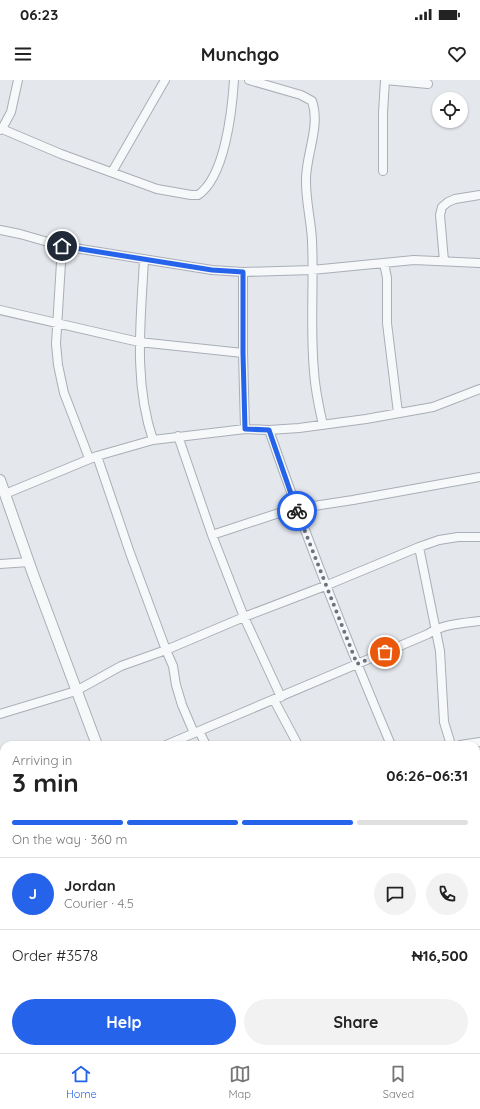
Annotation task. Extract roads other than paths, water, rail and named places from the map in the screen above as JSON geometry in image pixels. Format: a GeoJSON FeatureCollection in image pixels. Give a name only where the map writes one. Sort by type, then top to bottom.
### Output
{"type":"FeatureCollection","features":[{"type":"Feature","properties":{"kind":"street"},"geometry":{"type":"LineString","coordinates":[[18,80],[11,112],[1,130],[61,154],[157,189],[191,196],[198,196],[202,192],[214,173],[223,151],[231,109],[234,80]]}},
{"type":"Feature","properties":{"kind":"street"},"geometry":{"type":"LineString","coordinates":[[112,172],[165,80]]}},
{"type":"Feature","properties":{"kind":"street"},"geometry":{"type":"LineString","coordinates":[[249,80],[300,95],[312,101],[314,109],[314,130],[306,171],[306,184],[312,238],[312,331],[314,370],[316,395],[323,425]]}},
{"type":"Feature","properties":{"kind":"street"},"geometry":{"type":"LineString","coordinates":[[383,171],[383,113],[385,80],[428,84]]}},
{"type":"Feature","properties":{"kind":"street"},"geometry":{"type":"LineString","coordinates":[[444,261],[440,215],[442,207],[455,199],[480,195]]}},
{"type":"Feature","properties":{"kind":"street"},"geometry":{"type":"LineString","coordinates":[[0,230],[62,246],[212,270],[243,272],[312,270],[414,260],[480,263]]}},
{"type":"Feature","properties":{"kind":"street"},"geometry":{"type":"LineString","coordinates":[[62,246],[56,344],[58,365],[64,393],[93,457],[174,669],[176,685],[186,716],[203,741]]}},
{"type":"Feature","properties":{"kind":"street"},"geometry":{"type":"LineString","coordinates":[[144,258],[139,342],[145,408],[153,440]]}},
{"type":"Feature","properties":{"kind":"street"},"geometry":{"type":"LineString","coordinates":[[384,263],[386,278],[387,323],[398,413]]}},
{"type":"Feature","properties":{"kind":"street"},"geometry":{"type":"LineString","coordinates":[[243,272],[245,429]]}},
{"type":"Feature","properties":{"kind":"street"},"geometry":{"type":"LineString","coordinates":[[0,310],[58,322],[139,342],[243,353]]}},
{"type":"Feature","properties":{"kind":"street"},"geometry":{"type":"LineString","coordinates":[[5,500],[93,457],[153,440],[245,429],[269,430],[323,425],[433,407],[480,389]]}},
{"type":"Feature","properties":{"kind":"street"},"geometry":{"type":"LineString","coordinates":[[269,430],[325,586],[389,741]]}},
{"type":"Feature","properties":{"kind":"street"},"geometry":{"type":"LineString","coordinates":[[178,436],[212,535],[244,617],[296,741]]}},
{"type":"Feature","properties":{"kind":"street"},"geometry":{"type":"LineString","coordinates":[[212,535],[296,508],[353,500],[480,477]]}},
{"type":"Feature","properties":{"kind":"street"},"geometry":{"type":"LineString","coordinates":[[0,480],[5,500],[95,741]]}},
{"type":"Feature","properties":{"kind":"street"},"geometry":{"type":"LineString","coordinates":[[0,714],[76,691],[120,666],[166,650],[419,547],[439,540],[458,537],[480,537]]}},
{"type":"Feature","properties":{"kind":"street"},"geometry":{"type":"LineString","coordinates":[[419,547],[440,650],[444,722],[450,741]]}},
{"type":"Feature","properties":{"kind":"street"},"geometry":{"type":"LineString","coordinates":[[0,564],[29,562]]}},
{"type":"Feature","properties":{"kind":"street"},"geometry":{"type":"LineString","coordinates":[[176,741],[428,634],[435,629],[480,621]]}}]}
